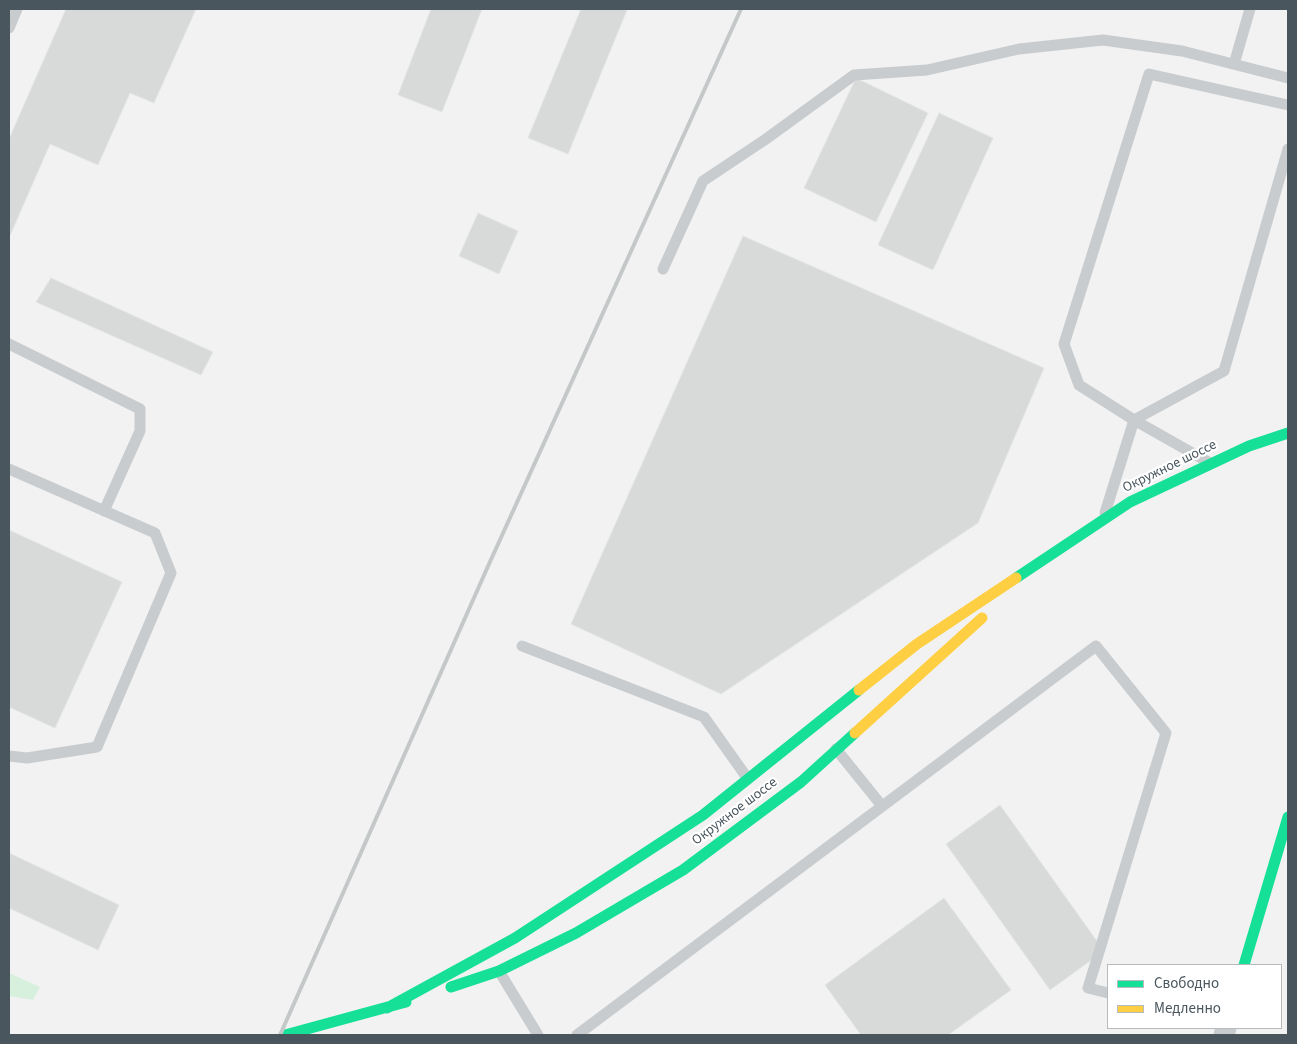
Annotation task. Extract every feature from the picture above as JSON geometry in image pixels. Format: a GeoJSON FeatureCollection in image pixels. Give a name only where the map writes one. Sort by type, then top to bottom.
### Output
{"type":"FeatureCollection","features":[{"type":"Feature","properties":{"kind":"main road","name":"Окружное шоссе"},"geometry":{"type":"LineString","coordinates":[[387,1008],[515,938],[703,815],[917,644],[1130,502],[1249,446],[1288,433]]}},
{"type":"Feature","properties":{"kind":"main road","name":"Окружное шоссе"},"geometry":{"type":"LineString","coordinates":[[285,1035],[387,1008],[499,971],[576,934],[683,870],[801,782],[1048,558]]}},
{"type":"Feature","properties":{"kind":"main road"},"geometry":{"type":"LineString","coordinates":[[1244,964],[1288,817]]}},
{"type":"Feature","properties":{"kind":"lane"},"geometry":{"type":"LineString","coordinates":[[9,28],[17,9]]}},
{"type":"Feature","properties":{"kind":"lane"},"geometry":{"type":"LineString","coordinates":[[1234,64],[1250,9]]}},
{"type":"Feature","properties":{"kind":"lane"},"geometry":{"type":"LineString","coordinates":[[663,269],[703,181],[766,139],[854,75],[927,70],[1019,50],[1103,40],[1182,52],[1288,78]]}},
{"type":"Feature","properties":{"kind":"lane"},"geometry":{"type":"LineString","coordinates":[[1212,463],[1134,420],[1079,385],[1064,344],[1149,74],[1288,105]]}},
{"type":"Feature","properties":{"kind":"lane"},"geometry":{"type":"LineString","coordinates":[[1102,522],[1134,420],[1224,371],[1288,149]]}},
{"type":"Feature","properties":{"kind":"lane"},"geometry":{"type":"LineString","coordinates":[[9,344],[140,409],[140,431],[104,510]]}},
{"type":"Feature","properties":{"kind":"lane"},"geometry":{"type":"LineString","coordinates":[[9,469],[155,533],[171,573],[98,747],[28,758],[9,756]]}},
{"type":"Feature","properties":{"kind":"lane"},"geometry":{"type":"LineString","coordinates":[[522,646],[704,717],[748,779]]}},
{"type":"Feature","properties":{"kind":"lane"},"geometry":{"type":"LineString","coordinates":[[577,1035],[1096,646],[1166,733],[1088,988],[1107,993]]}},
{"type":"Feature","properties":{"kind":"lane"},"geometry":{"type":"LineString","coordinates":[[836,749],[882,806]]}},
{"type":"Feature","properties":{"kind":"lane"},"geometry":{"type":"LineString","coordinates":[[499,971],[538,1035]]}},
{"type":"Feature","properties":{"kind":"green space"},"geometry":{"type":"Polygon","coordinates":[[[9,973],[40,987],[33,1000],[9,996],[9,973]]]}},
{"type":"Feature","properties":{"kind":"building"},"geometry":{"type":"Polygon","coordinates":[[[66,9],[196,9],[154,103],[130,93],[98,165],[50,144],[9,238],[9,139],[66,9]]]}},
{"type":"Feature","properties":{"kind":"building"},"geometry":{"type":"Polygon","coordinates":[[[431,9],[482,9],[442,112],[398,95],[431,9]]]}},
{"type":"Feature","properties":{"kind":"building"},"geometry":{"type":"Polygon","coordinates":[[[581,9],[627,10],[568,154],[528,138],[581,9]]]}},
{"type":"Feature","properties":{"kind":"building"},"geometry":{"type":"Polygon","coordinates":[[[856,78],[928,113],[876,222],[804,188],[856,78]]]}},
{"type":"Feature","properties":{"kind":"building"},"geometry":{"type":"Polygon","coordinates":[[[939,113],[993,138],[933,270],[878,245],[939,113]]]}},
{"type":"Feature","properties":{"kind":"building"},"geometry":{"type":"Polygon","coordinates":[[[478,213],[518,231],[499,274],[459,256],[478,213]]]}},
{"type":"Feature","properties":{"kind":"building"},"geometry":{"type":"Polygon","coordinates":[[[743,236],[1044,368],[978,523],[721,694],[571,624],[743,236]]]}},
{"type":"Feature","properties":{"kind":"building"},"geometry":{"type":"Polygon","coordinates":[[[51,278],[213,352],[201,375],[36,302],[51,278]]]}},
{"type":"Feature","properties":{"kind":"building"},"geometry":{"type":"Polygon","coordinates":[[[9,530],[122,582],[55,728],[9,707],[9,530]]]}},
{"type":"Feature","properties":{"kind":"building"},"geometry":{"type":"Polygon","coordinates":[[[1000,805],[1104,951],[1050,990],[946,844],[1000,805]]]}},
{"type":"Feature","properties":{"kind":"building"},"geometry":{"type":"Polygon","coordinates":[[[9,853],[119,905],[98,950],[9,908],[9,853]]]}},
{"type":"Feature","properties":{"kind":"building"},"geometry":{"type":"Polygon","coordinates":[[[944,898],[1011,990],[948,1035],[861,1035],[825,985],[944,898]]]}},
{"type":"Feature","properties":{"kind":"railway"},"geometry":{"type":"LineString","coordinates":[[280,1035],[489,564],[741,9]]}},
{"type":"Feature","properties":{"kind":"traffic: fast"},"geometry":{"type":"LineString","coordinates":[[1016,578],[1130,502],[1249,446],[1288,433]]}},
{"type":"Feature","properties":{"kind":"traffic: fast"},"geometry":{"type":"LineString","coordinates":[[387,1008],[515,938],[703,815],[859,690]]}},
{"type":"Feature","properties":{"kind":"traffic: fast"},"geometry":{"type":"LineString","coordinates":[[451,987],[499,971],[576,933],[683,870],[801,782],[855,733]]}},
{"type":"Feature","properties":{"kind":"traffic: fast"},"geometry":{"type":"LineString","coordinates":[[1244,964],[1288,817]]}},
{"type":"Feature","properties":{"kind":"traffic: fast"},"geometry":{"type":"LineString","coordinates":[[285,1035],[406,1002]]}},
{"type":"Feature","properties":{"kind":"traffic: slow"},"geometry":{"type":"LineString","coordinates":[[859,690],[917,644],[1016,578]]}},
{"type":"Feature","properties":{"kind":"traffic: slow"},"geometry":{"type":"LineString","coordinates":[[855,733],[982,618]]}}]}
